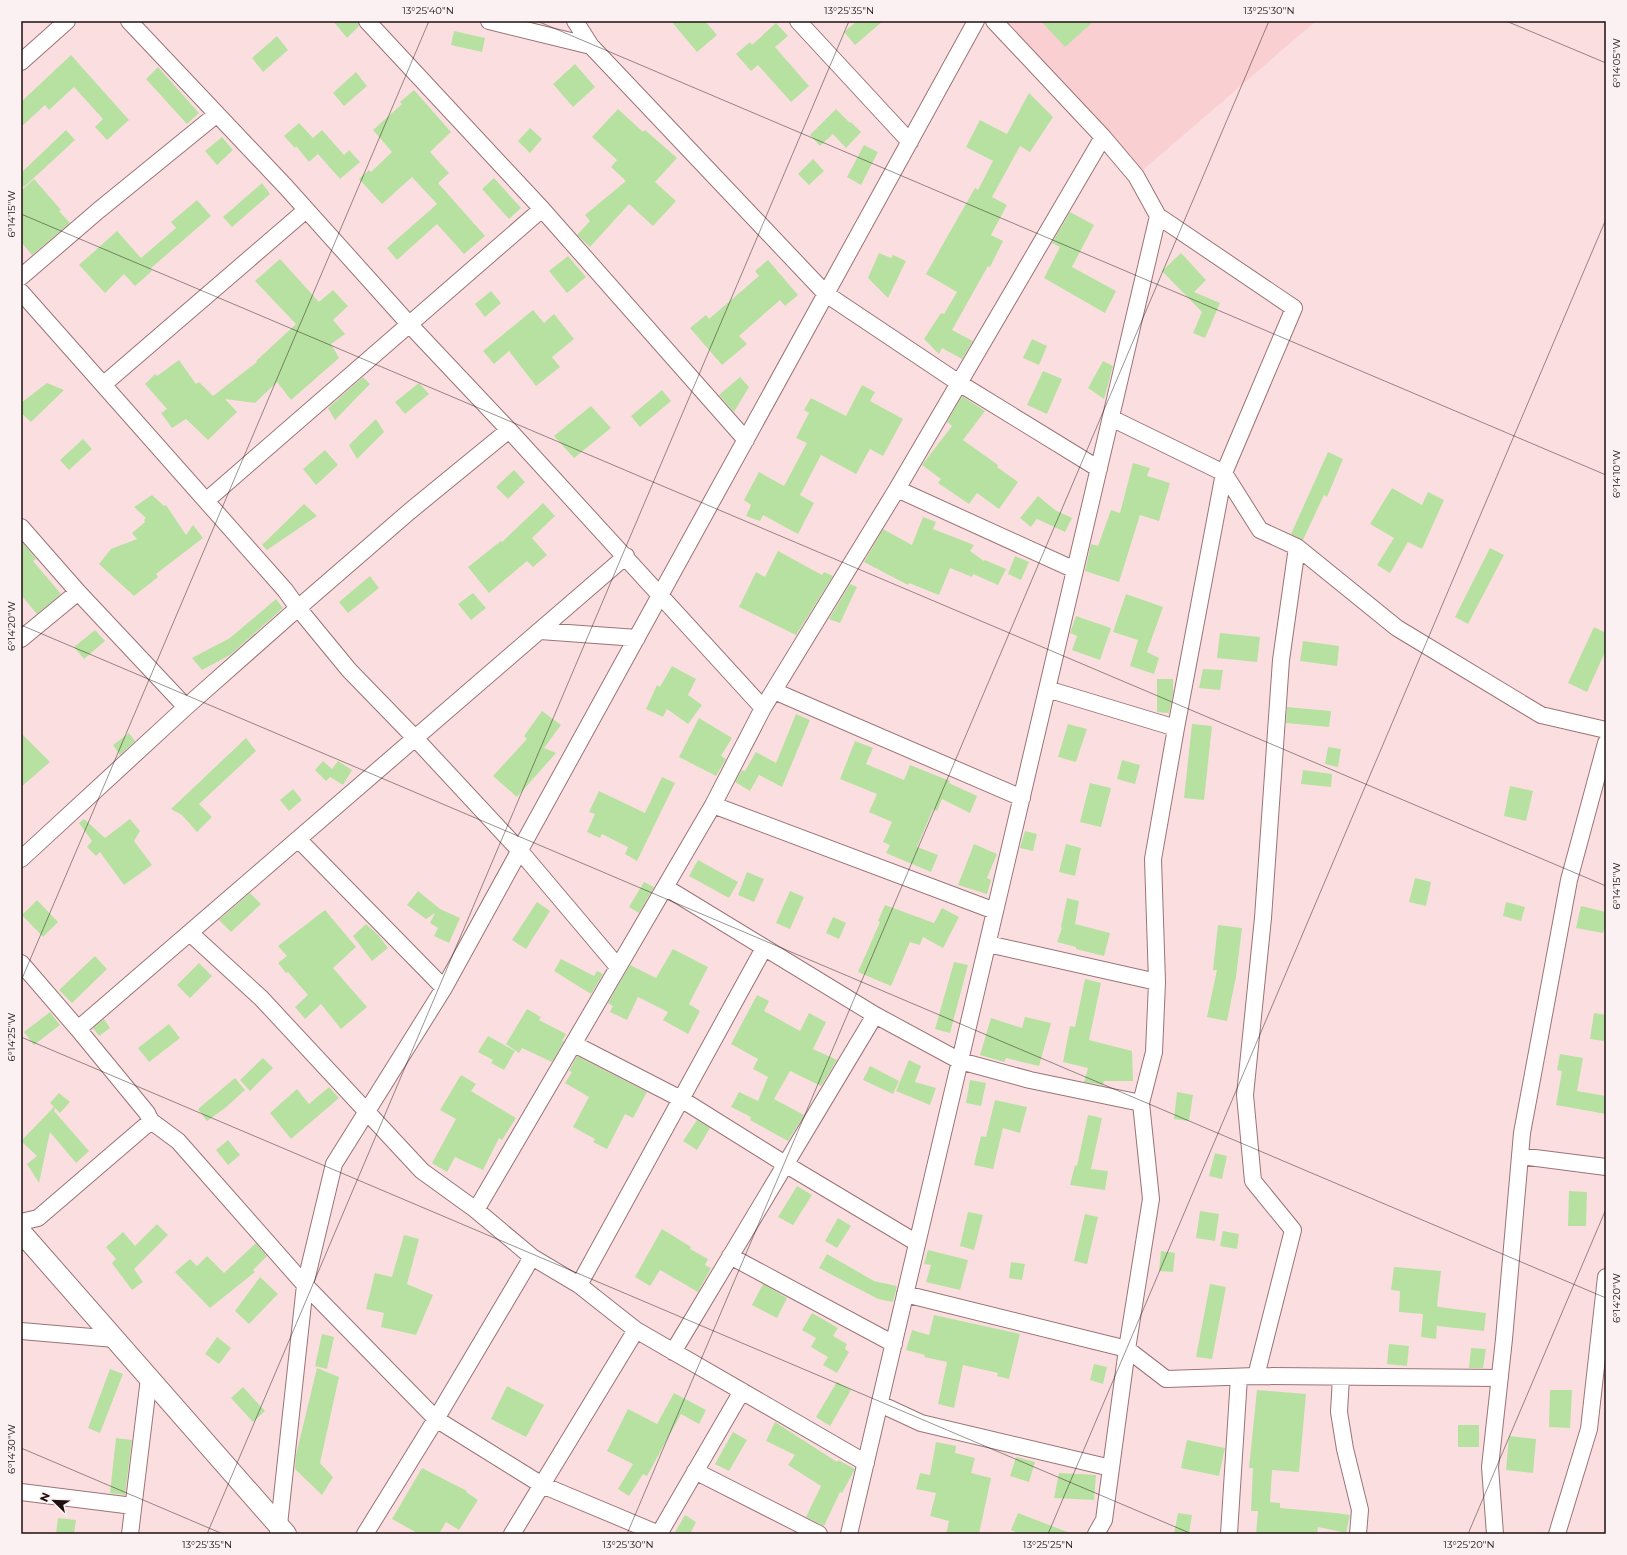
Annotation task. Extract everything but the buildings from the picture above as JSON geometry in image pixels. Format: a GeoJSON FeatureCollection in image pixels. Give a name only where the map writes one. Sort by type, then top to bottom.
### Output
{"type":"FeatureCollection","features":[{"type":"Feature","properties":{"kind":"street"},"geometry":{"type":"LineString","coordinates":[[21,62],[67,21]]}},
{"type":"Feature","properties":{"kind":"street"},"geometry":{"type":"LineString","coordinates":[[129,21],[626,556],[763,708]]}},
{"type":"Feature","properties":{"kind":"street"},"geometry":{"type":"LineString","coordinates":[[367,21],[542,209],[746,440]]}},
{"type":"Feature","properties":{"kind":"street"},"geometry":{"type":"LineString","coordinates":[[489,21],[591,46]]}},
{"type":"Feature","properties":{"kind":"street"},"geometry":{"type":"LineString","coordinates":[[576,21],[591,46],[826,294],[959,383],[1099,469]]}},
{"type":"Feature","properties":{"kind":"street"},"geometry":{"type":"LineString","coordinates":[[798,21],[910,142]]}},
{"type":"Feature","properties":{"kind":"street"},"geometry":{"type":"LineString","coordinates":[[281,1531],[305,1285],[334,1164],[444,988],[976,21]]}},
{"type":"Feature","properties":{"kind":"street"},"geometry":{"type":"LineString","coordinates":[[994,21],[1103,137],[1136,176],[1158,216],[1294,308],[1224,473],[1176,728],[1154,859],[1157,982],[1154,1052],[1141,1103],[1151,1199],[1127,1349],[1104,1520],[1096,1534]]}},
{"type":"Feature","properties":{"kind":"street"},"geometry":{"type":"LineString","coordinates":[[21,277],[99,210],[217,114]]}},
{"type":"Feature","properties":{"kind":"street"},"geometry":{"type":"LineString","coordinates":[[476,1210],[713,805],[763,708],[897,489],[1103,137]]}},
{"type":"Feature","properties":{"kind":"street"},"geometry":{"type":"LineString","coordinates":[[207,500],[542,209]]}},
{"type":"Feature","properties":{"kind":"street"},"geometry":{"type":"LineString","coordinates":[[104,384],[306,210]]}},
{"type":"Feature","properties":{"kind":"street"},"geometry":{"type":"LineString","coordinates":[[849,1534],[1158,216]]}},
{"type":"Feature","properties":{"kind":"street"},"geometry":{"type":"LineString","coordinates":[[21,292],[207,500],[285,590],[349,670],[415,738],[520,851],[618,967]]}},
{"type":"Feature","properties":{"kind":"street"},"geometry":{"type":"LineString","coordinates":[[1111,418],[1224,473],[1260,530],[1297,546],[1397,628],[1541,716],[1606,730]]}},
{"type":"Feature","properties":{"kind":"street"},"geometry":{"type":"LineString","coordinates":[[21,859],[186,707],[298,608],[410,511],[509,430]]}},
{"type":"Feature","properties":{"kind":"street"},"geometry":{"type":"LineString","coordinates":[[897,489],[1075,570]]}},
{"type":"Feature","properties":{"kind":"street"},"geometry":{"type":"LineString","coordinates":[[21,527],[78,592],[186,707]]}},
{"type":"Feature","properties":{"kind":"street"},"geometry":{"type":"LineString","coordinates":[[1256,1376],[1293,1230],[1253,1181],[1245,1095],[1263,918],[1281,660],[1297,546]]}},
{"type":"Feature","properties":{"kind":"street"},"geometry":{"type":"LineString","coordinates":[[78,1029],[626,556]]}},
{"type":"Feature","properties":{"kind":"street"},"geometry":{"type":"LineString","coordinates":[[21,639],[78,592]]}},
{"type":"Feature","properties":{"kind":"street"},"geometry":{"type":"LineString","coordinates":[[540,631],[636,638]]}},
{"type":"Feature","properties":{"kind":"street"},"geometry":{"type":"LineString","coordinates":[[1048,689],[1176,728]]}},
{"type":"Feature","properties":{"kind":"street"},"geometry":{"type":"LineString","coordinates":[[774,692],[1022,798]]}},
{"type":"Feature","properties":{"kind":"street"},"geometry":{"type":"LineString","coordinates":[[1495,1534],[1490,1467],[1500,1378],[1522,1133],[1569,880],[1606,743]]}},
{"type":"Feature","properties":{"kind":"street"},"geometry":{"type":"LineString","coordinates":[[713,805],[995,911]]}},
{"type":"Feature","properties":{"kind":"street"},"geometry":{"type":"LineString","coordinates":[[298,839],[444,988]]}},
{"type":"Feature","properties":{"kind":"street"},"geometry":{"type":"LineString","coordinates":[[665,887],[875,1015],[960,1061],[1030,1080],[1141,1103]]}},
{"type":"Feature","properties":{"kind":"street"},"geometry":{"type":"LineString","coordinates":[[190,932],[261,998],[422,1171],[476,1210],[532,1257],[579,1285],[636,1330],[866,1463]]}},
{"type":"Feature","properties":{"kind":"street"},"geometry":{"type":"LineString","coordinates":[[988,944],[1157,982]]}},
{"type":"Feature","properties":{"kind":"street"},"geometry":{"type":"LineString","coordinates":[[579,1285],[764,948]]}},
{"type":"Feature","properties":{"kind":"street"},"geometry":{"type":"LineString","coordinates":[[21,963],[78,1029],[147,1113],[151,1121],[178,1141],[305,1285],[436,1419],[542,1485],[659,1534],[742,1391]]}},
{"type":"Feature","properties":{"kind":"street"},"geometry":{"type":"LineString","coordinates":[[673,1352],[875,1015]]}},
{"type":"Feature","properties":{"kind":"street"},"geometry":{"type":"LineString","coordinates":[[574,1044],[682,1099],[785,1164],[917,1243]]}},
{"type":"Feature","properties":{"kind":"street"},"geometry":{"type":"LineString","coordinates":[[21,1222],[38,1218],[151,1121]]}},
{"type":"Feature","properties":{"kind":"street"},"geometry":{"type":"LineString","coordinates":[[1520,1156],[1606,1167]]}},
{"type":"Feature","properties":{"kind":"street"},"geometry":{"type":"LineString","coordinates":[[21,1232],[281,1531]]}},
{"type":"Feature","properties":{"kind":"street"},"geometry":{"type":"LineString","coordinates":[[730,1256],[894,1344]]}},
{"type":"Feature","properties":{"kind":"street"},"geometry":{"type":"LineString","coordinates":[[365,1534],[436,1419],[532,1257]]}},
{"type":"Feature","properties":{"kind":"street"},"geometry":{"type":"LineString","coordinates":[[1557,1534],[1589,1430],[1606,1277]]}},
{"type":"Feature","properties":{"kind":"street"},"geometry":{"type":"LineString","coordinates":[[905,1294],[1127,1349],[1166,1379],[1256,1376],[1500,1378]]}},
{"type":"Feature","properties":{"kind":"street"},"geometry":{"type":"LineString","coordinates":[[512,1534],[636,1330]]}},
{"type":"Feature","properties":{"kind":"street"},"geometry":{"type":"LineString","coordinates":[[21,1331],[115,1339]]}},
{"type":"Feature","properties":{"kind":"street"},"geometry":{"type":"LineString","coordinates":[[1229,1534],[1239,1377]]}},
{"type":"Feature","properties":{"kind":"street"},"geometry":{"type":"LineString","coordinates":[[1341,1377],[1339,1412],[1345,1449],[1360,1510],[1358,1534]]}},
{"type":"Feature","properties":{"kind":"street"},"geometry":{"type":"LineString","coordinates":[[130,1534],[149,1378]]}},
{"type":"Feature","properties":{"kind":"street"},"geometry":{"type":"LineString","coordinates":[[880,1404],[921,1423],[1111,1468]]}},
{"type":"Feature","properties":{"kind":"street"},"geometry":{"type":"LineString","coordinates":[[696,1471],[819,1534]]}},
{"type":"Feature","properties":{"kind":"street"},"geometry":{"type":"LineString","coordinates":[[21,1492],[133,1506]]}},
{"type":"Feature","properties":{"kind":"shaded area"},"geometry":{"type":"Polygon","coordinates":[[[994,21],[1316,21],[1136,176],[994,21]]]}}]}
